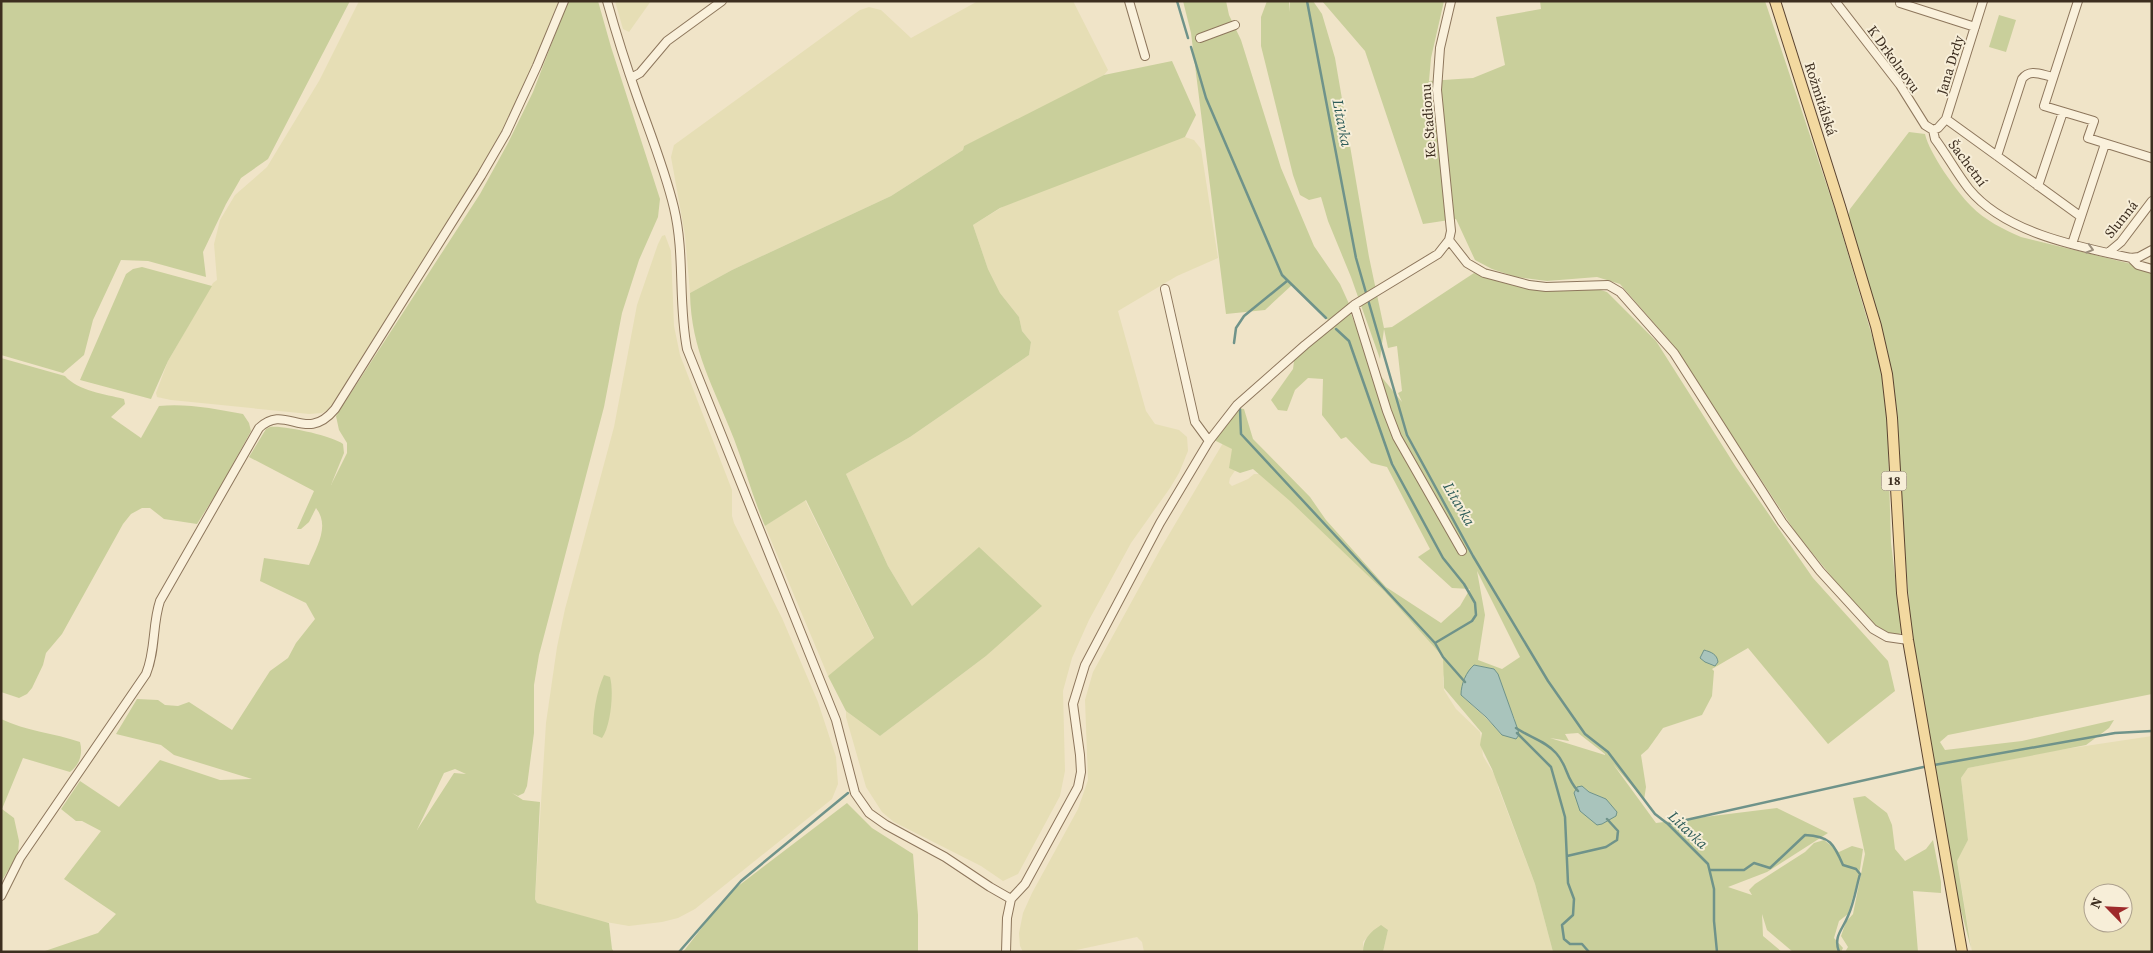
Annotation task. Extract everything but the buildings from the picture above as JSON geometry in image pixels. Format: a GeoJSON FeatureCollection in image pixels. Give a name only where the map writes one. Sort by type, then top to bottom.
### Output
{"type":"FeatureCollection","features":[{"type":"Feature","properties":{"kind":"main road","name":"Rožmitálská"},"geometry":{"type":"LineString","coordinates":[[1775,1],[1840,206],[1876,326],[1887,374],[1892,418],[1901,584],[1908,640]]}},
{"type":"Feature","properties":{"kind":"main road","name":"18"},"geometry":{"type":"LineString","coordinates":[[1908,640],[1962,952]]}},
{"type":"Feature","properties":{"kind":"street"},"geometry":{"type":"LineString","coordinates":[[1,896],[20,858],[146,674],[152,660],[160,601],[259,428],[265,422],[273,419],[315,425],[322,422],[335,409],[506,133],[564,1]]}},
{"type":"Feature","properties":{"kind":"street"},"geometry":{"type":"LineString","coordinates":[[607,1],[631,78],[664,171],[675,210],[680,254],[682,322],[687,349],[836,720],[855,792],[869,813],[886,825],[945,857],[990,888],[1012,899]]}},
{"type":"Feature","properties":{"kind":"street"},"geometry":{"type":"LineString","coordinates":[[631,78],[640,72],[666,41],[722,1]]}},
{"type":"Feature","properties":{"kind":"street"},"geometry":{"type":"LineString","coordinates":[[1129,1],[1145,56]]}},
{"type":"Feature","properties":{"kind":"street","name":"Ke Stadionu"},"geometry":{"type":"LineString","coordinates":[[1449,240],[1450,232],[1437,90],[1440,48],[1451,1]]}},
{"type":"Feature","properties":{"kind":"street","name":"K Drkolnovu"},"geometry":{"type":"LineString","coordinates":[[1835,1],[1900,85],[1925,125],[1932,130]]}},
{"type":"Feature","properties":{"kind":"street","name":"Jana Drdy"},"geometry":{"type":"LineString","coordinates":[[1946,119],[1983,1]]}},
{"type":"Feature","properties":{"kind":"street"},"geometry":{"type":"LineString","coordinates":[[2078,1],[2044,106],[2094,121],[2088,138],[2152,158]]}},
{"type":"Feature","properties":{"kind":"street"},"geometry":{"type":"LineString","coordinates":[[1900,3],[1974,27]]}},
{"type":"Feature","properties":{"kind":"street"},"geometry":{"type":"LineString","coordinates":[[1200,38],[1235,25]]}},
{"type":"Feature","properties":{"kind":"street","name":"Šachetní"},"geometry":{"type":"LineString","coordinates":[[1997,156],[2022,79],[2026,74],[2033,72],[2053,77]]}},
{"type":"Feature","properties":{"kind":"street"},"geometry":{"type":"LineString","coordinates":[[2038,186],[2063,112]]}},
{"type":"Feature","properties":{"kind":"street"},"geometry":{"type":"LineString","coordinates":[[1932,130],[1938,128],[1946,119]]}},
{"type":"Feature","properties":{"kind":"street","name":"Šachetní"},"geometry":{"type":"LineString","coordinates":[[1946,119],[2080,216]]}},
{"type":"Feature","properties":{"kind":"street","name":"Šachetní"},"geometry":{"type":"LineString","coordinates":[[1932,130],[1935,139],[1970,190],[1996,212],[2030,231],[2103,253],[2109,252],[2131,258],[2138,266],[2152,269]]}},
{"type":"Feature","properties":{"kind":"street"},"geometry":{"type":"LineString","coordinates":[[2072,244],[2105,144]]}},
{"type":"Feature","properties":{"kind":"street","name":"Slunná"},"geometry":{"type":"LineString","coordinates":[[2109,252],[2121,242],[2152,201]]}},
{"type":"Feature","properties":{"kind":"street"},"geometry":{"type":"LineString","coordinates":[[1006,952],[1007,918],[1012,899],[1025,884],[1078,787],[1080,755],[1073,704],[1084,665],[1160,523],[1209,441],[1237,405],[1305,345],[1358,303],[1438,254],[1449,240],[1467,263],[1484,273],[1529,285],[1546,287],[1608,285],[1620,292],[1674,353],[1782,522],[1820,571],[1873,629],[1887,636],[1908,640]]}},
{"type":"Feature","properties":{"kind":"street"},"geometry":{"type":"LineString","coordinates":[[2131,258],[2139,257],[2152,250]]}},
{"type":"Feature","properties":{"kind":"street"},"geometry":{"type":"LineString","coordinates":[[1165,289],[1195,422],[1209,441]]}},
{"type":"Feature","properties":{"kind":"street"},"geometry":{"type":"LineString","coordinates":[[1358,303],[1386,411],[1397,437],[1462,552]]}},
{"type":"Feature","properties":{"kind":"shaded area"},"geometry":{"type":"Polygon","coordinates":[[[359,1],[560,1],[540,56],[510,119],[460,206],[358,363],[332,408],[322,413],[309,414],[157,397],[156,393],[168,361],[213,283],[217,280],[214,244],[220,220],[235,195],[267,167],[319,81],[359,1]]]}},
{"type":"Feature","properties":{"kind":"shaded area"},"geometry":{"type":"Polygon","coordinates":[[[615,1],[651,1],[629,32],[623,29],[615,1]]]}},
{"type":"Feature","properties":{"kind":"shaded area"},"geometry":{"type":"Polygon","coordinates":[[[978,1],[1073,1],[1108,70],[1104,75],[1039,110],[964,146],[963,150],[891,196],[732,270],[690,293],[685,235],[671,157],[674,145],[860,10],[869,7],[881,10],[911,38],[978,1]]]}},
{"type":"Feature","properties":{"kind":"shaded area"},"geometry":{"type":"Polygon","coordinates":[[[1185,137],[1194,140],[1201,149],[1218,258],[1177,276],[1118,311],[1146,411],[1155,424],[1179,430],[1187,437],[1188,451],[1179,473],[1170,488],[1131,543],[1089,620],[1072,658],[1063,691],[1065,771],[1060,796],[1018,874],[1003,881],[981,866],[894,822],[882,812],[866,787],[846,717],[846,711],[880,736],[986,656],[1009,634],[912,606],[888,566],[846,474],[910,437],[1029,355],[1031,342],[1022,331],[1019,317],[1000,293],[988,269],[973,225],[1004,206],[1169,141],[1185,137]]]}},
{"type":"Feature","properties":{"kind":"shaded area"},"geometry":{"type":"Polygon","coordinates":[[[665,235],[671,251],[674,326],[680,355],[732,490],[732,516],[734,523],[782,618],[818,702],[836,757],[838,784],[832,799],[695,909],[678,918],[629,926],[600,921],[537,903],[535,899],[546,723],[557,647],[565,609],[614,427],[637,305],[658,244],[662,236],[665,235]]]}},
{"type":"Feature","properties":{"kind":"shaded area"},"geometry":{"type":"Polygon","coordinates":[[[1223,443],[1231,443],[1242,460],[1230,478],[1229,483],[1232,486],[1248,479],[1254,474],[1262,474],[1347,550],[1447,663],[1443,678],[1444,690],[1456,709],[1480,732],[1483,756],[1497,779],[1498,787],[1535,884],[1553,952],[1383,952],[1388,930],[1370,934],[1363,942],[1363,952],[1144,952],[1142,942],[1137,937],[1067,952],[1023,952],[1020,946],[1019,933],[1023,913],[1078,809],[1088,780],[1085,700],[1093,672],[1161,548],[1223,443]]]}},
{"type":"Feature","properties":{"kind":"shaded area"},"geometry":{"type":"Polygon","coordinates":[[[805,500],[874,639],[828,676],[765,526],[805,500]]]}},
{"type":"Feature","properties":{"kind":"shaded area"},"geometry":{"type":"Polygon","coordinates":[[[2152,736],[2152,952],[1972,952],[1957,860],[1968,840],[1961,778],[1968,768],[2052,751],[2152,736]]]}},
{"type":"Feature","properties":{"kind":"green space"},"geometry":{"type":"Polygon","coordinates":[[[1,1],[350,1],[268,159],[241,178],[226,204],[203,252],[206,277],[148,261],[121,260],[93,320],[84,355],[63,373],[1,355],[1,1]]]}},
{"type":"Feature","properties":{"kind":"green space"},"geometry":{"type":"Polygon","coordinates":[[[568,1],[598,1],[660,199],[658,217],[639,260],[622,313],[604,407],[539,655],[534,685],[534,733],[527,786],[524,793],[518,796],[512,793],[523,800],[540,802],[535,899],[537,903],[609,923],[614,952],[42,952],[98,933],[116,914],[64,879],[101,831],[82,821],[76,821],[61,809],[80,781],[119,807],[160,760],[220,780],[252,779],[174,755],[161,745],[116,734],[137,699],[158,700],[165,705],[178,706],[189,702],[232,730],[270,671],[288,658],[296,643],[315,619],[306,603],[260,581],[264,558],[309,565],[322,529],[320,515],[316,508],[309,522],[301,529],[297,529],[314,491],[249,457],[266,429],[270,427],[296,429],[338,441],[343,444],[344,453],[331,485],[347,453],[347,443],[339,430],[336,416],[480,194],[533,92],[568,1]],[[455,769],[444,773],[417,830],[454,773],[466,774],[455,769]]]}},
{"type":"Feature","properties":{"kind":"green space"},"geometry":{"type":"Polygon","coordinates":[[[1183,1],[1226,1],[1229,15],[1241,40],[1281,168],[1314,246],[1340,284],[1350,306],[1330,322],[1292,285],[1265,310],[1226,314],[1191,33],[1183,1]]]}},
{"type":"Feature","properties":{"kind":"green space"},"geometry":{"type":"Polygon","coordinates":[[[1267,1],[1289,1],[1290,12],[1290,1],[1313,1],[1322,14],[1335,58],[1369,257],[1384,328],[1392,327],[1474,273],[1500,282],[1527,288],[1545,290],[1592,289],[1607,292],[1656,341],[1736,467],[1813,578],[1888,661],[1895,691],[1828,744],[1748,648],[1712,669],[1714,671],[1712,696],[1702,715],[1663,728],[1648,749],[1641,755],[1646,787],[1644,800],[1613,764],[1656,823],[1777,808],[1828,833],[1767,872],[1728,887],[1752,895],[1749,890],[1755,884],[1805,852],[1814,843],[1824,840],[1839,852],[1852,846],[1863,849],[1859,876],[1848,914],[1839,921],[1834,938],[1843,948],[1841,952],[1793,952],[1767,930],[1762,914],[1763,936],[1782,952],[1553,952],[1535,884],[1492,769],[1480,745],[1482,733],[1444,688],[1443,657],[1384,591],[1290,501],[1253,469],[1240,473],[1229,468],[1232,449],[1214,440],[1213,429],[1231,407],[1244,409],[1253,439],[1310,497],[1326,520],[1386,587],[1441,623],[1460,606],[1470,589],[1452,588],[1418,557],[1430,549],[1387,467],[1371,463],[1346,437],[1341,439],[1322,415],[1323,379],[1308,378],[1295,390],[1287,411],[1278,410],[1271,400],[1293,369],[1295,354],[1349,309],[1371,364],[1402,402],[1398,393],[1402,391],[1397,346],[1388,348],[1384,329],[1380,359],[1351,277],[1328,221],[1321,197],[1309,200],[1300,195],[1293,175],[1261,46],[1261,17],[1267,1]],[[1477,571],[1485,615],[1478,660],[1502,669],[1520,657],[1477,571]],[[1474,665],[1461,695],[1502,735],[1515,720],[1494,669],[1474,665]],[[1578,733],[1565,734],[1569,741],[1550,738],[1605,755],[1578,733]],[[1582,786],[1578,803],[1580,811],[1606,799],[1589,792],[1582,786]]]}},
{"type":"Feature","properties":{"kind":"green space"},"geometry":{"type":"Polygon","coordinates":[[[1322,1],[1444,1],[1431,58],[1429,81],[1473,78],[1505,65],[1496,17],[1541,9],[1540,1],[1765,1],[1836,213],[1882,370],[1887,409],[1891,543],[1902,633],[1888,634],[1879,630],[1868,621],[1796,533],[1673,345],[1620,284],[1597,277],[1547,281],[1516,277],[1492,269],[1475,260],[1456,219],[1423,224],[1365,51],[1322,1]]]}},
{"type":"Feature","properties":{"kind":"green space"},"geometry":{"type":"Polygon","coordinates":[[[1999,15],[2016,20],[2006,52],[1989,47],[1999,15]]]}},
{"type":"Feature","properties":{"kind":"green space"},"geometry":{"type":"Polygon","coordinates":[[[1172,61],[1196,115],[1185,137],[1000,208],[973,225],[988,269],[1000,293],[1019,317],[1022,331],[1031,342],[1029,355],[910,437],[846,474],[888,566],[912,606],[979,547],[1042,606],[986,656],[880,736],[846,711],[828,676],[874,638],[806,500],[765,526],[734,439],[699,351],[691,314],[690,293],[732,270],[891,196],[963,150],[964,146],[1104,75],[1172,61]]]}},
{"type":"Feature","properties":{"kind":"green space"},"geometry":{"type":"Polygon","coordinates":[[[1909,132],[1925,134],[1932,151],[1958,192],[1976,211],[1995,224],[2021,237],[2152,269],[2152,694],[1948,735],[1940,742],[1945,750],[2022,741],[2114,720],[2109,728],[2086,745],[1968,768],[1961,778],[1968,840],[1957,861],[1971,948],[1958,899],[1912,641],[1891,377],[1887,349],[1847,220],[1850,209],[1909,132]]]}},
{"type":"Feature","properties":{"kind":"green space"},"geometry":{"type":"Polygon","coordinates":[[[142,267],[212,286],[168,361],[151,399],[80,380],[126,274],[133,269],[142,267]]]}},
{"type":"Feature","properties":{"kind":"green space"},"geometry":{"type":"Polygon","coordinates":[[[1,358],[65,376],[84,389],[124,399],[125,404],[111,417],[141,438],[159,406],[169,405],[201,407],[243,414],[249,423],[251,431],[221,486],[197,524],[164,519],[150,508],[142,508],[131,514],[123,524],[62,634],[46,653],[43,665],[32,688],[27,694],[19,698],[1,692],[1,358]]]}},
{"type":"Feature","properties":{"kind":"green space"},"geometry":{"type":"Polygon","coordinates":[[[604,675],[610,677],[612,699],[608,725],[602,738],[593,734],[593,726],[597,696],[604,675]]]}},
{"type":"Feature","properties":{"kind":"green space"},"geometry":{"type":"Polygon","coordinates":[[[1,719],[80,742],[81,751],[80,759],[70,772],[23,758],[2,809],[14,818],[19,841],[18,854],[1,882],[1,719]]]}},
{"type":"Feature","properties":{"kind":"green space"},"geometry":{"type":"Polygon","coordinates":[[[1865,796],[1887,813],[1892,825],[1895,849],[1905,861],[1926,849],[1933,840],[1941,882],[1941,893],[1913,891],[1918,952],[1845,952],[1848,947],[1841,936],[1846,922],[1853,914],[1865,854],[1853,798],[1865,796]]]}},
{"type":"Feature","properties":{"kind":"green space"},"geometry":{"type":"Polygon","coordinates":[[[847,803],[872,828],[913,854],[918,915],[918,952],[683,952],[729,893],[847,803]]]}},
{"type":"Feature","properties":{"kind":"green space"},"geometry":{"type":"Polygon","coordinates":[[[1381,925],[1388,930],[1383,952],[1363,952],[1364,943],[1368,936],[1381,925]]]}},
{"type":"Feature","properties":{"kind":"water"},"geometry":{"type":"Polygon","coordinates":[[[1704,650],[1715,655],[1718,662],[1715,666],[1700,658],[1704,650]]]}},
{"type":"Feature","properties":{"kind":"water"},"geometry":{"type":"Polygon","coordinates":[[[1474,665],[1494,669],[1498,674],[1518,730],[1519,735],[1516,739],[1502,735],[1486,717],[1461,695],[1464,679],[1474,665]]]}},
{"type":"Feature","properties":{"kind":"water"},"geometry":{"type":"Polygon","coordinates":[[[1582,786],[1589,792],[1606,799],[1617,812],[1616,816],[1597,825],[1580,811],[1574,793],[1577,787],[1582,786]]]}},
{"type":"Feature","properties":{"kind":"waterway"},"geometry":{"type":"LineString","coordinates":[[1177,1],[1188,38]]}},
{"type":"Feature","properties":{"kind":"waterway","name":"Litavka"},"geometry":{"type":"LineString","coordinates":[[1307,1],[1356,258],[1407,435],[1473,556],[1548,681],[1585,734],[1608,752],[1655,814],[1668,824],[1708,864],[1714,889],[1714,921],[1717,952]]}},
{"type":"Feature","properties":{"kind":"waterway"},"geometry":{"type":"LineString","coordinates":[[1191,47],[1206,98],[1282,275],[1326,318]]}},
{"type":"Feature","properties":{"kind":"waterway"},"geometry":{"type":"LineString","coordinates":[[1234,343],[1236,328],[1244,316],[1287,281]]}},
{"type":"Feature","properties":{"kind":"waterway"},"geometry":{"type":"LineString","coordinates":[[1336,329],[1349,341],[1392,464],[1443,558],[1464,584],[1475,603],[1476,615],[1472,621],[1435,643],[1443,657],[1465,682]]}},
{"type":"Feature","properties":{"kind":"waterway"},"geometry":{"type":"LineString","coordinates":[[1240,409],[1241,434],[1435,643]]}},
{"type":"Feature","properties":{"kind":"waterway"},"geometry":{"type":"LineString","coordinates":[[1516,728],[1552,749],[1563,762],[1571,781],[1578,791]]}},
{"type":"Feature","properties":{"kind":"waterway"},"geometry":{"type":"LineString","coordinates":[[1934,765],[2115,733],[2152,731]]}},
{"type":"Feature","properties":{"kind":"waterway"},"geometry":{"type":"LineString","coordinates":[[1517,733],[1551,767],[1565,817],[1568,883],[1574,899],[1573,915],[1562,925],[1564,939],[1570,944],[1582,944],[1589,952]]}},
{"type":"Feature","properties":{"kind":"waterway"},"geometry":{"type":"LineString","coordinates":[[1668,824],[1928,766]]}},
{"type":"Feature","properties":{"kind":"waterway"},"geometry":{"type":"LineString","coordinates":[[679,952],[741,881],[848,793]]}},
{"type":"Feature","properties":{"kind":"waterway"},"geometry":{"type":"LineString","coordinates":[[1567,856],[1606,847],[1617,840],[1618,831],[1607,819]]}},
{"type":"Feature","properties":{"kind":"waterway"},"geometry":{"type":"LineString","coordinates":[[1710,870],[1744,870],[1754,863],[1770,868],[1805,835],[1826,839],[1834,847],[1843,865],[1856,869],[1860,874],[1850,911],[1839,933],[1837,941],[1839,952]]}}]}
